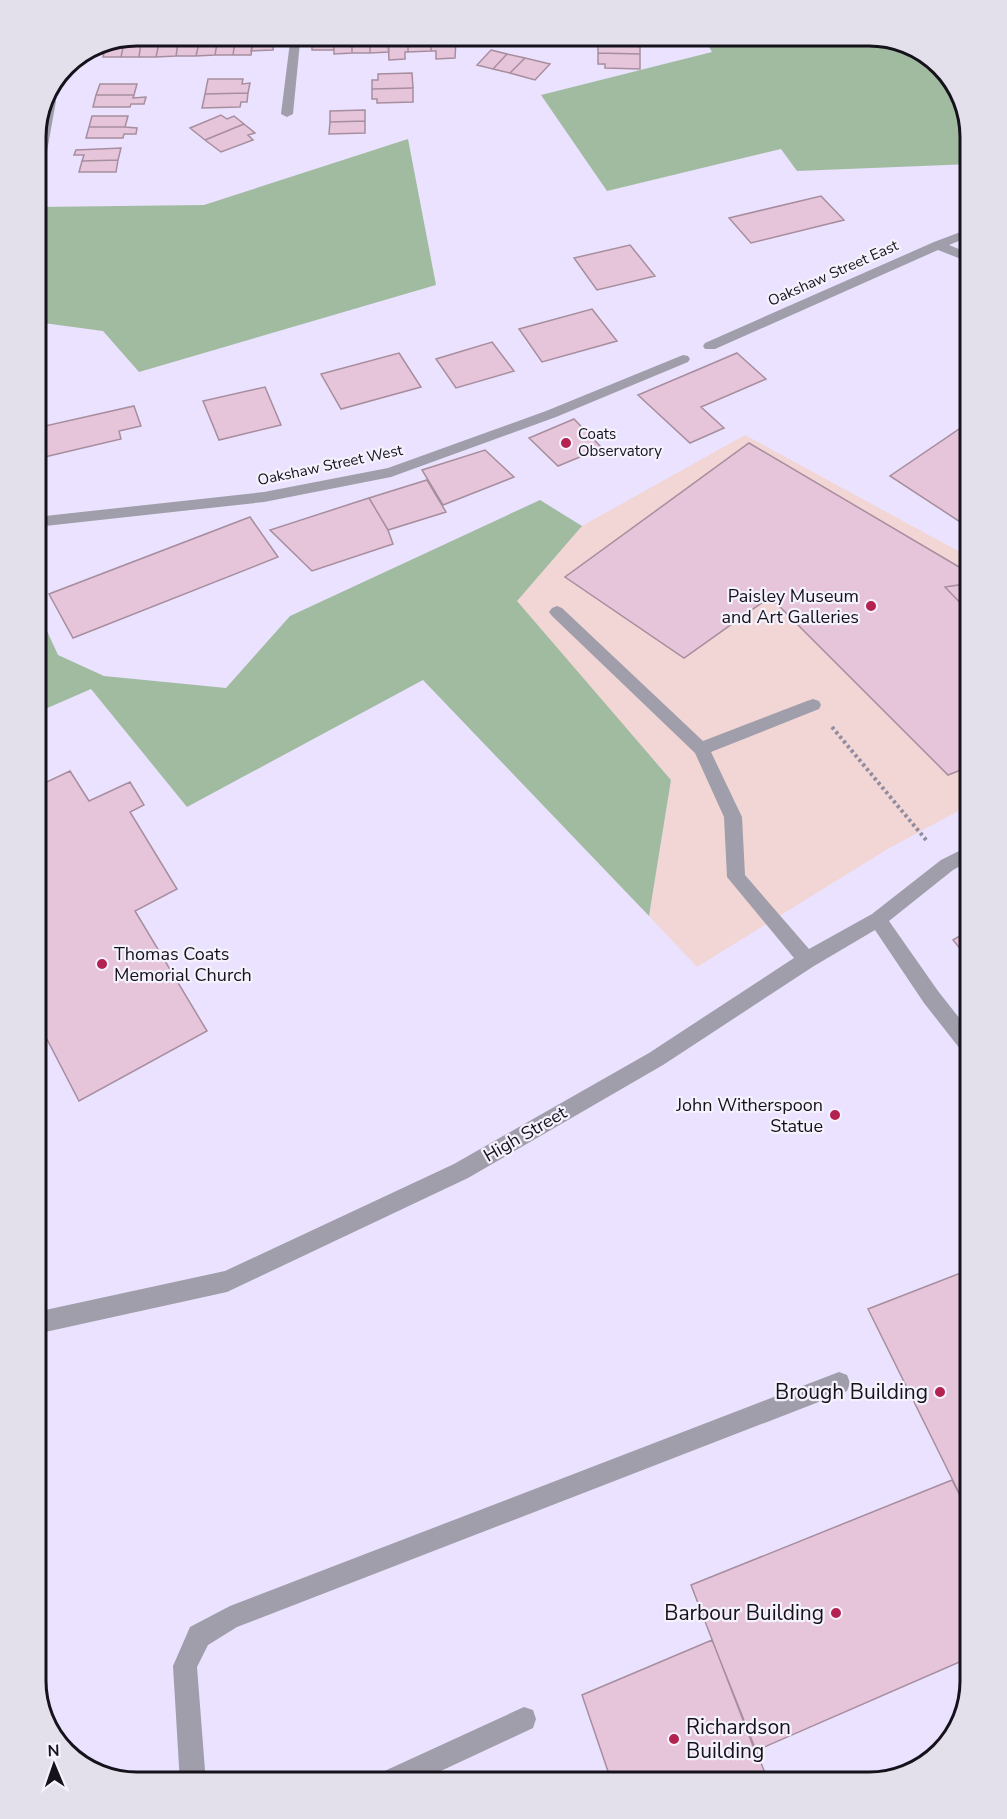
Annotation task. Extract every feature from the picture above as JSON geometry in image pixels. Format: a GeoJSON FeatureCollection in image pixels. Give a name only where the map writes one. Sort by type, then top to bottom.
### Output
{"type":"FeatureCollection","features":[{"type":"Feature","properties":{"kind":"street"},"geometry":{"type":"LineString","coordinates":[[287,114],[295,46]]}},
{"type":"Feature","properties":{"kind":"street","name":"Oakshaw Street East"},"geometry":{"type":"LineString","coordinates":[[710,346],[961,236]]}},
{"type":"Feature","properties":{"kind":"street"},"geometry":{"type":"LineString","coordinates":[[938,244],[961,254]]}},
{"type":"Feature","properties":{"kind":"street","name":"Oakshaw Street West"},"geometry":{"type":"LineString","coordinates":[[47,521],[264,497],[391,472],[551,414],[683,359]]}},
{"type":"Feature","properties":{"kind":"street"},"geometry":{"type":"LineString","coordinates":[[557,612],[701,749],[733,817],[736,877],[807,960]]}},
{"type":"Feature","properties":{"kind":"street"},"geometry":{"type":"LineString","coordinates":[[701,749],[813,705]]}},
{"type":"Feature","properties":{"kind":"street","name":"High Street"},"geometry":{"type":"LineString","coordinates":[[46,1322],[227,1281],[461,1172],[656,1059],[807,960],[878,919],[947,865],[961,857]]}},
{"type":"Feature","properties":{"kind":"street"},"geometry":{"type":"LineString","coordinates":[[878,919],[961,1035]]}},
{"type":"Feature","properties":{"kind":"street"},"geometry":{"type":"LineString","coordinates":[[192,1772],[184,1666],[200,1636],[230,1618],[839,1383]]}},
{"type":"Feature","properties":{"kind":"street"},"geometry":{"type":"LineString","coordinates":[[411,1772],[524,1719]]}},
{"type":"Feature","properties":{"kind":"path"},"geometry":{"type":"LineString","coordinates":[[813,705],[947,865]]}},
{"type":"Feature","properties":{"kind":"shaded area"},"geometry":{"type":"Polygon","coordinates":[[[745,435],[961,553],[961,809],[886,850],[697,967],[649,916],[671,780],[516,601],[582,526],[745,435]]]}},
{"type":"Feature","properties":{"kind":"green space"},"geometry":{"type":"Polygon","coordinates":[[[709,47],[875,47],[898,51],[925,65],[942,82],[948,92],[959,120],[961,164],[797,171],[781,149],[607,191],[541,95],[712,52],[709,47]]]}},
{"type":"Feature","properties":{"kind":"green space"},"geometry":{"type":"Polygon","coordinates":[[[408,139],[436,285],[139,372],[103,331],[47,323],[47,207],[204,205],[408,139]]]}},
{"type":"Feature","properties":{"kind":"green space"},"geometry":{"type":"Polygon","coordinates":[[[540,500],[582,526],[517,601],[671,780],[649,916],[423,680],[187,807],[91,689],[47,708],[47,630],[58,655],[104,676],[226,688],[290,616],[540,500]]]}},
{"type":"Feature","properties":{"kind":"building"},"geometry":{"type":"Polygon","coordinates":[[[141,46],[139,57],[121,57],[123,48],[141,46]]]}},
{"type":"Feature","properties":{"kind":"building"},"geometry":{"type":"Polygon","coordinates":[[[141,46],[158,46],[156,57],[139,57],[141,46]]]}},
{"type":"Feature","properties":{"kind":"building"},"geometry":{"type":"Polygon","coordinates":[[[158,46],[178,46],[176,56],[156,57],[158,46]]]}},
{"type":"Feature","properties":{"kind":"building"},"geometry":{"type":"Polygon","coordinates":[[[178,46],[198,46],[196,56],[176,56],[178,46]]]}},
{"type":"Feature","properties":{"kind":"building"},"geometry":{"type":"Polygon","coordinates":[[[198,46],[216,46],[215,55],[196,56],[198,46]]]}},
{"type":"Feature","properties":{"kind":"building"},"geometry":{"type":"Polygon","coordinates":[[[216,46],[234,46],[233,55],[215,55],[216,46]]]}},
{"type":"Feature","properties":{"kind":"building"},"geometry":{"type":"Polygon","coordinates":[[[234,46],[252,46],[251,55],[233,55],[234,46]]]}},
{"type":"Feature","properties":{"kind":"building"},"geometry":{"type":"Polygon","coordinates":[[[252,46],[273,46],[273,50],[251,51],[252,46]]]}},
{"type":"Feature","properties":{"kind":"building"},"geometry":{"type":"Polygon","coordinates":[[[312,46],[334,46],[334,50],[312,50],[312,46]]]}},
{"type":"Feature","properties":{"kind":"building"},"geometry":{"type":"Polygon","coordinates":[[[334,46],[352,46],[352,53],[334,54],[334,46]]]}},
{"type":"Feature","properties":{"kind":"building"},"geometry":{"type":"Polygon","coordinates":[[[352,46],[370,46],[370,53],[352,53],[352,46]]]}},
{"type":"Feature","properties":{"kind":"building"},"geometry":{"type":"Polygon","coordinates":[[[370,46],[388,46],[389,52],[370,53],[370,46]]]}},
{"type":"Feature","properties":{"kind":"building"},"geometry":{"type":"Polygon","coordinates":[[[388,46],[408,46],[405,59],[389,60],[388,46]]]}},
{"type":"Feature","properties":{"kind":"building"},"geometry":{"type":"Polygon","coordinates":[[[408,46],[431,46],[431,51],[408,52],[408,46]]]}},
{"type":"Feature","properties":{"kind":"building"},"geometry":{"type":"Polygon","coordinates":[[[431,46],[456,46],[455,58],[436,59],[436,51],[431,51],[431,46]]]}},
{"type":"Feature","properties":{"kind":"building"},"geometry":{"type":"Polygon","coordinates":[[[598,47],[640,47],[640,54],[598,53],[598,47]]]}},
{"type":"Feature","properties":{"kind":"building"},"geometry":{"type":"Polygon","coordinates":[[[123,48],[121,57],[103,57],[104,53],[123,48]]]}},
{"type":"Feature","properties":{"kind":"building"},"geometry":{"type":"Polygon","coordinates":[[[491,50],[507,54],[493,69],[477,65],[491,50]]]}},
{"type":"Feature","properties":{"kind":"building"},"geometry":{"type":"Polygon","coordinates":[[[598,53],[640,54],[640,69],[605,68],[605,64],[598,64],[598,53]]]}},
{"type":"Feature","properties":{"kind":"building"},"geometry":{"type":"Polygon","coordinates":[[[507,54],[525,58],[510,73],[493,69],[507,54]]]}},
{"type":"Feature","properties":{"kind":"building"},"geometry":{"type":"Polygon","coordinates":[[[525,58],[550,64],[535,80],[510,73],[525,58]]]}},
{"type":"Feature","properties":{"kind":"building"},"geometry":{"type":"Polygon","coordinates":[[[412,73],[413,88],[372,89],[372,80],[378,80],[378,74],[412,73]]]}},
{"type":"Feature","properties":{"kind":"building"},"geometry":{"type":"Polygon","coordinates":[[[208,79],[243,79],[242,84],[250,83],[248,93],[205,94],[208,79]]]}},
{"type":"Feature","properties":{"kind":"building"},"geometry":{"type":"Polygon","coordinates":[[[100,84],[137,84],[134,95],[96,95],[100,84]]]}},
{"type":"Feature","properties":{"kind":"building"},"geometry":{"type":"Polygon","coordinates":[[[413,88],[413,102],[377,103],[377,99],[372,99],[372,89],[413,88]]]}},
{"type":"Feature","properties":{"kind":"building"},"geometry":{"type":"Polygon","coordinates":[[[248,93],[247,102],[241,102],[240,107],[202,108],[205,94],[248,93]]]}},
{"type":"Feature","properties":{"kind":"building"},"geometry":{"type":"Polygon","coordinates":[[[96,95],[146,97],[144,104],[131,104],[130,107],[93,107],[96,95]]]}},
{"type":"Feature","properties":{"kind":"building"},"geometry":{"type":"Polygon","coordinates":[[[365,110],[365,121],[330,122],[330,111],[365,110]]]}},
{"type":"Feature","properties":{"kind":"building"},"geometry":{"type":"Polygon","coordinates":[[[221,115],[227,119],[234,116],[244,124],[205,140],[190,128],[221,115]]]}},
{"type":"Feature","properties":{"kind":"building"},"geometry":{"type":"Polygon","coordinates":[[[92,116],[128,116],[125,127],[89,127],[92,116]]]}},
{"type":"Feature","properties":{"kind":"building"},"geometry":{"type":"Polygon","coordinates":[[[365,121],[365,133],[329,134],[330,122],[365,121]]]}},
{"type":"Feature","properties":{"kind":"building"},"geometry":{"type":"Polygon","coordinates":[[[244,124],[255,133],[248,135],[253,140],[221,152],[205,140],[244,124]]]}},
{"type":"Feature","properties":{"kind":"building"},"geometry":{"type":"Polygon","coordinates":[[[89,127],[137,128],[136,134],[124,134],[123,138],[86,138],[89,127]]]}},
{"type":"Feature","properties":{"kind":"building"},"geometry":{"type":"Polygon","coordinates":[[[121,148],[118,160],[82,161],[84,155],[74,155],[76,150],[121,148]]]}},
{"type":"Feature","properties":{"kind":"building"},"geometry":{"type":"Polygon","coordinates":[[[118,160],[116,172],[79,172],[82,161],[118,160]]]}},
{"type":"Feature","properties":{"kind":"building"},"geometry":{"type":"Polygon","coordinates":[[[821,196],[844,220],[751,243],[729,218],[821,196]]]}},
{"type":"Feature","properties":{"kind":"building"},"geometry":{"type":"Polygon","coordinates":[[[630,245],[655,276],[597,290],[574,258],[630,245]]]}},
{"type":"Feature","properties":{"kind":"building"},"geometry":{"type":"Polygon","coordinates":[[[592,309],[617,341],[542,362],[519,329],[592,309]]]}},
{"type":"Feature","properties":{"kind":"building"},"geometry":{"type":"Polygon","coordinates":[[[492,342],[514,371],[456,388],[436,359],[492,342]]]}},
{"type":"Feature","properties":{"kind":"building"},"geometry":{"type":"Polygon","coordinates":[[[399,353],[421,387],[341,409],[321,374],[399,353]]]}},
{"type":"Feature","properties":{"kind":"building"},"geometry":{"type":"Polygon","coordinates":[[[737,353],[766,379],[701,407],[724,428],[690,443],[638,395],[737,353]]]}},
{"type":"Feature","properties":{"kind":"building"},"geometry":{"type":"Polygon","coordinates":[[[265,387],[281,425],[219,440],[203,401],[265,387]]]}},
{"type":"Feature","properties":{"kind":"building"},"geometry":{"type":"Polygon","coordinates":[[[134,406],[141,426],[119,431],[121,439],[47,456],[47,426],[134,406]]]}},
{"type":"Feature","properties":{"kind":"building","name":"Coats Observatory"},"geometry":{"type":"Polygon","coordinates":[[[574,419],[602,448],[558,466],[529,438],[574,419]]]}},
{"type":"Feature","properties":{"kind":"building"},"geometry":{"type":"Polygon","coordinates":[[[961,428],[961,522],[890,476],[961,428]]]}},
{"type":"Feature","properties":{"kind":"building","name":"Paisley Museum and Art Galleries"},"geometry":{"type":"Polygon","coordinates":[[[749,443],[961,568],[961,585],[945,587],[961,604],[961,770],[948,775],[770,597],[684,658],[565,577],[749,443]]]}},
{"type":"Feature","properties":{"kind":"building"},"geometry":{"type":"Polygon","coordinates":[[[485,450],[514,477],[443,505],[422,470],[485,450]]]}},
{"type":"Feature","properties":{"kind":"building"},"geometry":{"type":"Polygon","coordinates":[[[427,480],[446,512],[388,530],[369,498],[427,480]]]}},
{"type":"Feature","properties":{"kind":"building"},"geometry":{"type":"Polygon","coordinates":[[[369,498],[388,530],[393,544],[312,571],[270,530],[369,498]]]}},
{"type":"Feature","properties":{"kind":"building"},"geometry":{"type":"Polygon","coordinates":[[[250,517],[278,557],[73,638],[49,594],[250,517]]]}},
{"type":"Feature","properties":{"kind":"building"},"geometry":{"type":"Polygon","coordinates":[[[961,585],[961,604],[945,587],[961,585]]]}},
{"type":"Feature","properties":{"kind":"building","name":"Thomas Coats Memorial Church"},"geometry":{"type":"Polygon","coordinates":[[[70,771],[89,801],[130,782],[144,805],[130,812],[177,889],[135,911],[207,1031],[79,1101],[46,1038],[47,782],[70,771]]]}},
{"type":"Feature","properties":{"kind":"building"},"geometry":{"type":"Polygon","coordinates":[[[961,935],[961,950],[953,940],[961,935]]]}},
{"type":"Feature","properties":{"kind":"building","name":"Brough Building"},"geometry":{"type":"Polygon","coordinates":[[[961,1273],[961,1497],[868,1309],[961,1273]]]}},
{"type":"Feature","properties":{"kind":"building","name":"Barbour Building"},"geometry":{"type":"Polygon","coordinates":[[[952,1480],[961,1498],[961,1661],[755,1751],[691,1585],[952,1480]]]}},
{"type":"Feature","properties":{"kind":"building","name":"Richardson Building"},"geometry":{"type":"Polygon","coordinates":[[[712,1640],[765,1772],[608,1772],[582,1695],[712,1640]]]}},
{"type":"Feature","properties":{"kind":"place","name":"Coats Observatory"},"geometry":{"type":"Point","coordinates":[566,443]}},
{"type":"Feature","properties":{"kind":"place","name":"Paisley Museum and Art Galleries"},"geometry":{"type":"Point","coordinates":[871,606]}},
{"type":"Feature","properties":{"kind":"place","name":"Thomas Coats Memorial Church"},"geometry":{"type":"Point","coordinates":[102,964]}},
{"type":"Feature","properties":{"kind":"place","name":"John Witherspoon Statue"},"geometry":{"type":"Point","coordinates":[835,1115]}},
{"type":"Feature","properties":{"kind":"place","name":"Brough Building"},"geometry":{"type":"Point","coordinates":[940,1392]}},
{"type":"Feature","properties":{"kind":"place","name":"Barbour Building"},"geometry":{"type":"Point","coordinates":[836,1613]}},
{"type":"Feature","properties":{"kind":"place","name":"Richardson Building"},"geometry":{"type":"Point","coordinates":[674,1739]}}]}
